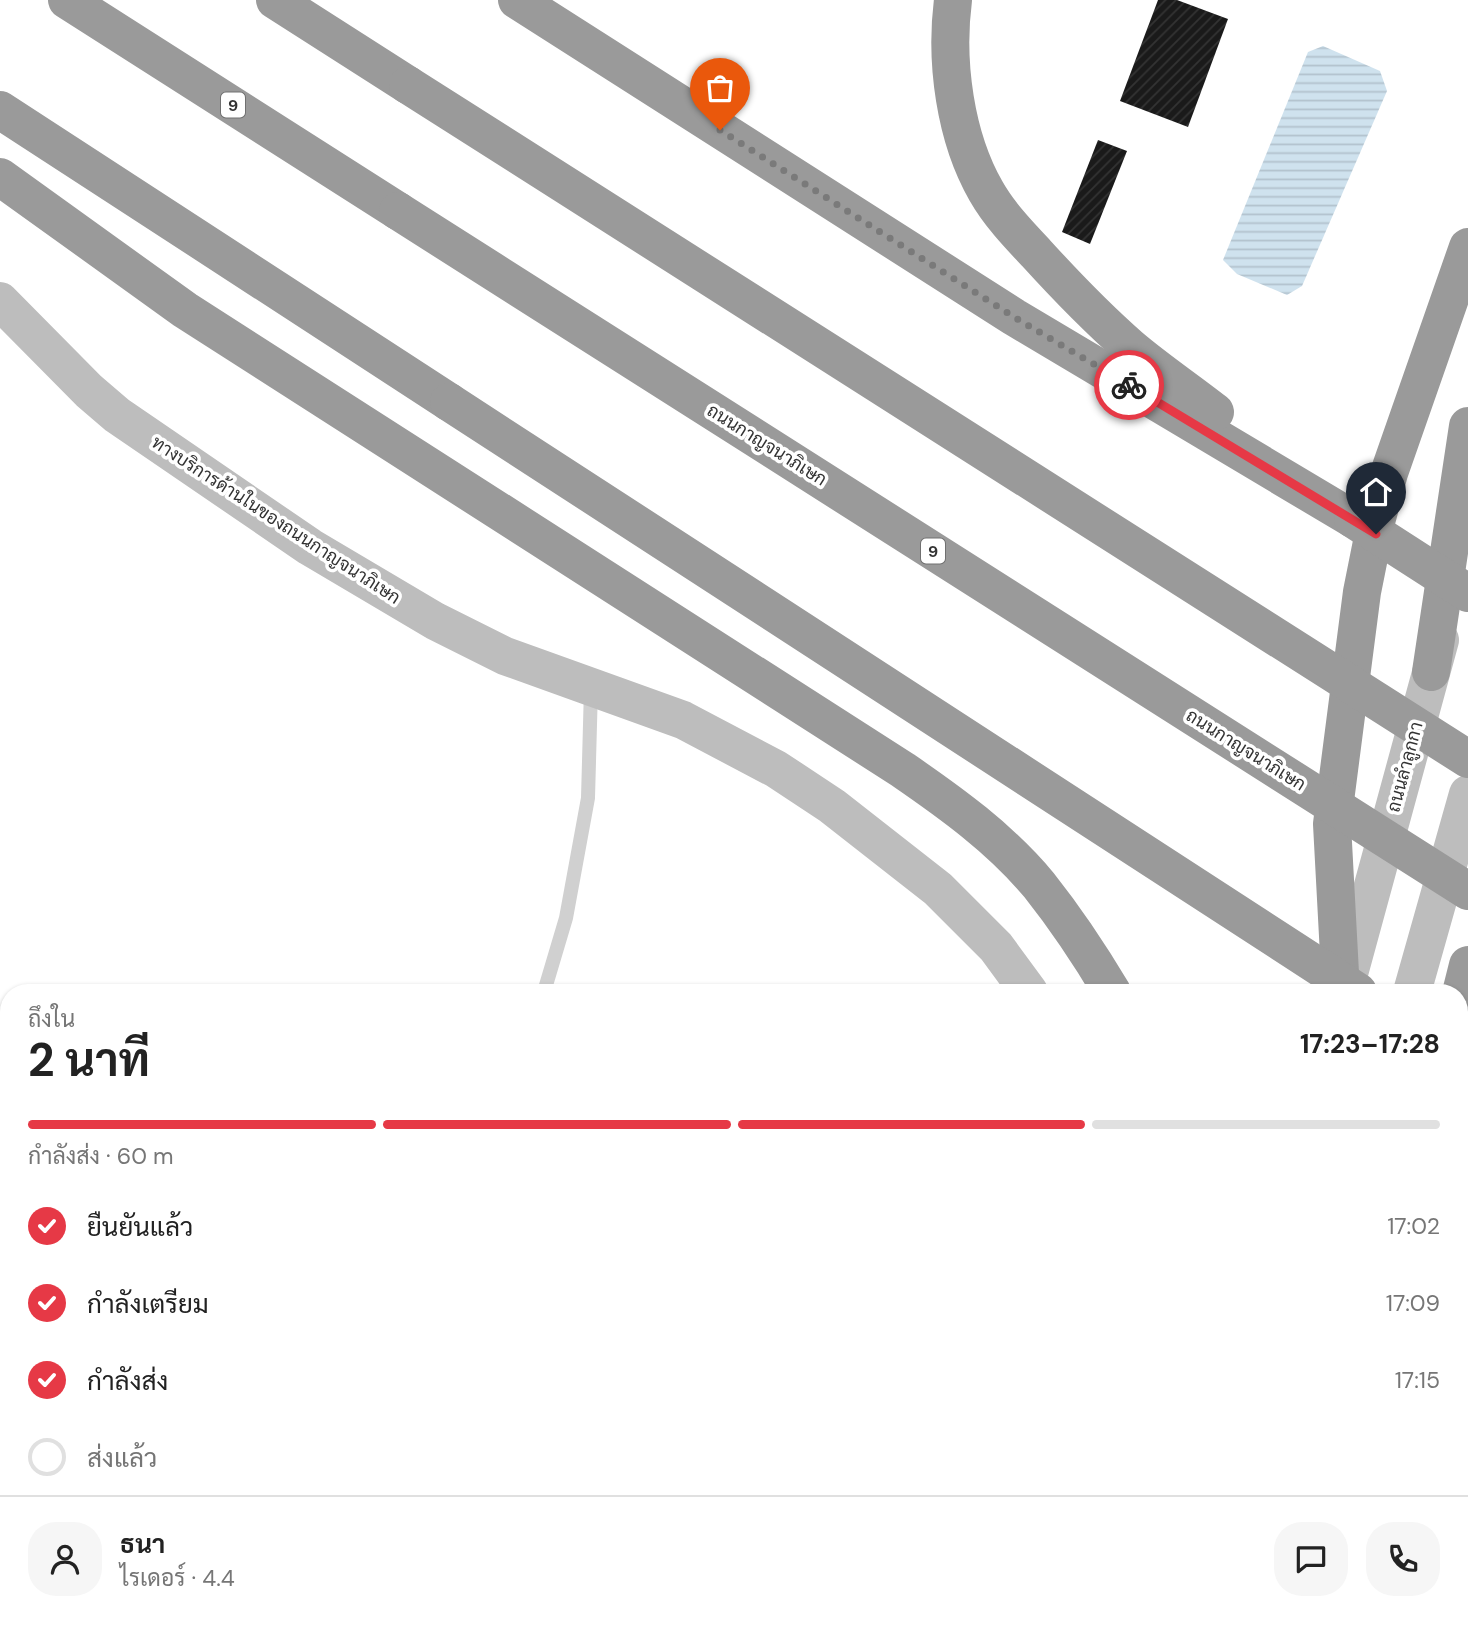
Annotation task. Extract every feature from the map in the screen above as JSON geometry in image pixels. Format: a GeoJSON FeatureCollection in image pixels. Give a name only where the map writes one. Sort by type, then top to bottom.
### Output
{"type":"FeatureCollection","features":[{"type":"Feature","properties":{"kind":"highway","name":"ถนนกาญจนาภิเษก"},"geometry":{"type":"LineString","coordinates":[[67,0],[1468,891]]}},
{"type":"Feature","properties":{"kind":"highway"},"geometry":{"type":"LineString","coordinates":[[275,0],[1468,760]]}},
{"type":"Feature","properties":{"kind":"highway"},"geometry":{"type":"LineString","coordinates":[[517,0],[1014,317],[1353,519],[1468,593]]}},
{"type":"Feature","properties":{"kind":"highway"},"geometry":{"type":"LineString","coordinates":[[953,0],[952,70],[962,129],[970,156],[986,191],[1008,222],[1055,274],[1131,347],[1353,519]]}},
{"type":"Feature","properties":{"kind":"highway"},"geometry":{"type":"LineString","coordinates":[[0,110],[1346,984]]}},
{"type":"Feature","properties":{"kind":"highway"},"geometry":{"type":"LineString","coordinates":[[0,177],[185,310],[903,770],[953,805],[1007,851],[1038,884],[1086,948],[1107,984]]}},
{"type":"Feature","properties":{"kind":"highway"},"geometry":{"type":"LineString","coordinates":[[1342,984],[1332,824],[1362,592],[1389,473],[1468,247]]}},
{"type":"Feature","properties":{"kind":"highway"},"geometry":{"type":"LineString","coordinates":[[1430,673],[1468,426]]}},
{"type":"Feature","properties":{"kind":"highway"},"geometry":{"type":"LineString","coordinates":[[1463,984],[1468,965]]}},
{"type":"Feature","properties":{"kind":"main road","name":"ทางบริการด้านในของถนนกาญจนาภิเษก"},"geometry":{"type":"LineString","coordinates":[[0,301],[89,391],[117,415],[310,547],[415,610],[480,645],[648,706],[713,734],[776,769],[832,806],[938,889],[996,947],[1023,984]]}},
{"type":"Feature","properties":{"kind":"main road","name":"ถนนลำลูกกา"},"geometry":{"type":"LineString","coordinates":[[1344,984],[1468,542]]}},
{"type":"Feature","properties":{"kind":"main road"},"geometry":{"type":"LineString","coordinates":[[1414,984],[1468,794]]}},
{"type":"Feature","properties":{"kind":"lane"},"geometry":{"type":"LineString","coordinates":[[546,984],[566,918],[588,798],[591,687]]}},
{"type":"Feature","properties":{"kind":"water"},"geometry":{"type":"Polygon","coordinates":[[[1323,46],[1380,71],[1387,91],[1302,286],[1287,295],[1237,274],[1223,260],[1308,52],[1323,46]]]}},
{"type":"Feature","properties":{"kind":"building"},"geometry":{"type":"Polygon","coordinates":[[[1158,0],[1177,0],[1228,19],[1188,127],[1120,101],[1158,0]]]}},
{"type":"Feature","properties":{"kind":"building"},"geometry":{"type":"Polygon","coordinates":[[[1098,140],[1127,151],[1090,244],[1062,232],[1098,140]]]}},
{"type":"Feature","properties":{"kind":"way so far"},"geometry":{"type":"LineString","coordinates":[[720,130],[1014,317],[1129,385]]}},
{"type":"Feature","properties":{"kind":"route"},"geometry":{"type":"LineString","coordinates":[[1129,385],[1376,534]]}}]}
